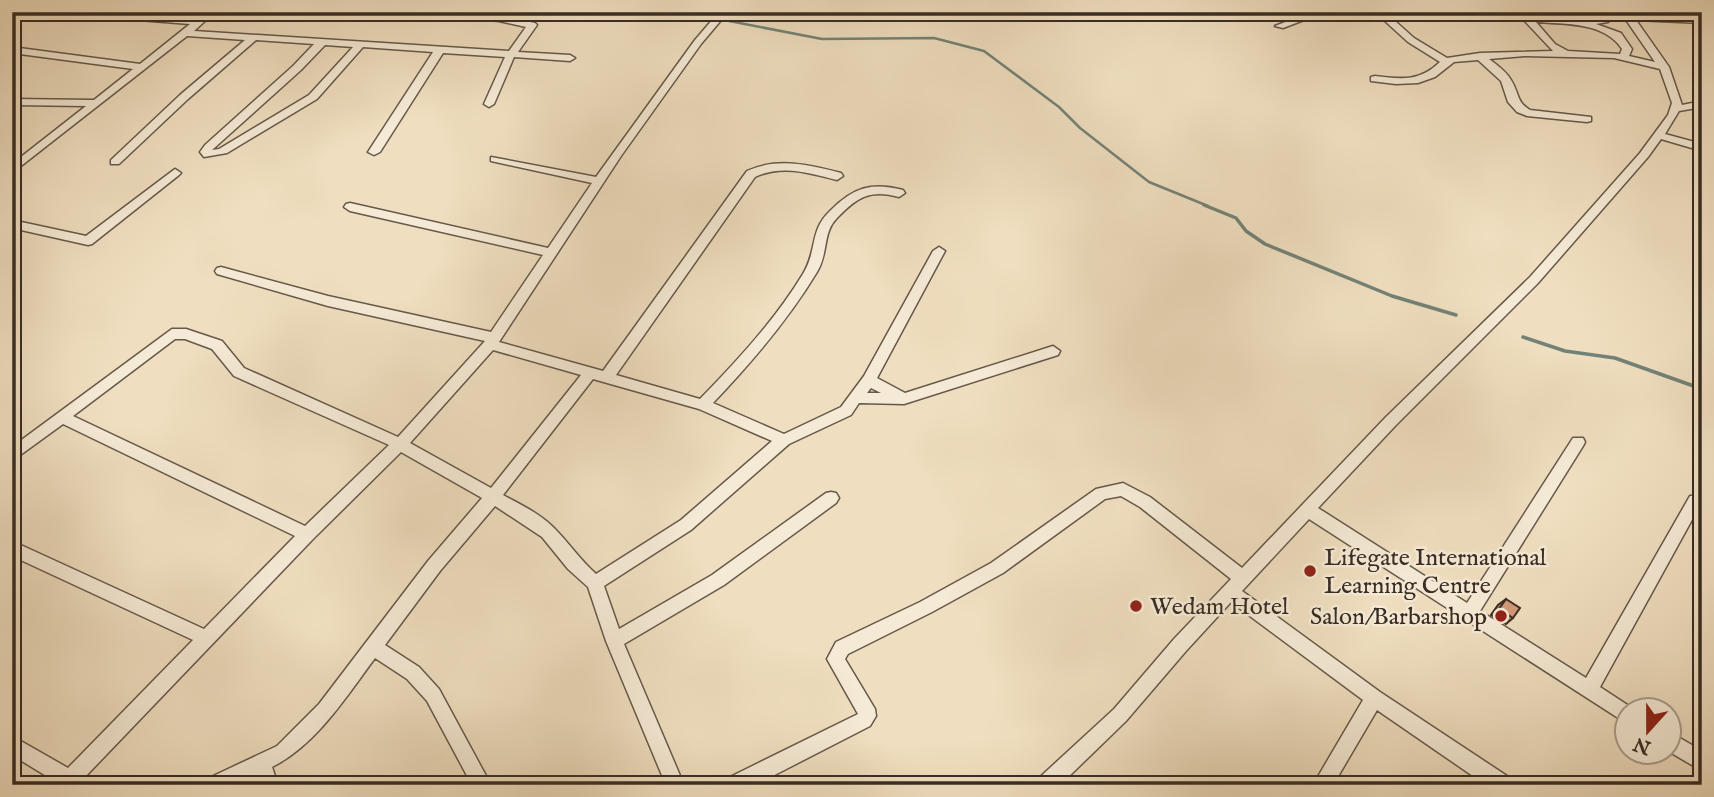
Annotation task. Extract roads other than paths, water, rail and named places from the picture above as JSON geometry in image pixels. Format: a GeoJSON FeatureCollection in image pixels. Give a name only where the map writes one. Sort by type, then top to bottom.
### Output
{"type":"FeatureCollection","features":[{"type":"Feature","properties":{"kind":"street"},"geometry":{"type":"LineString","coordinates":[[74,12],[198,22]]}},
{"type":"Feature","properties":{"kind":"street"},"geometry":{"type":"LineString","coordinates":[[12,170],[93,103],[211,12]]}},
{"type":"Feature","properties":{"kind":"street"},"geometry":{"type":"LineString","coordinates":[[441,12],[499,18],[532,25],[510,56],[489,104]]}},
{"type":"Feature","properties":{"kind":"street"},"geometry":{"type":"LineString","coordinates":[[12,745],[75,782],[206,638],[307,534],[400,444],[492,341],[598,181],[698,42],[724,12]]}},
{"type":"Feature","properties":{"kind":"street"},"geometry":{"type":"LineString","coordinates":[[1280,26],[1321,12]]}},
{"type":"Feature","properties":{"kind":"street"},"geometry":{"type":"LineString","coordinates":[[1379,12],[1411,40],[1446,61]]}},
{"type":"Feature","properties":{"kind":"street"},"geometry":{"type":"LineString","coordinates":[[1525,16],[1585,23],[1622,14],[1702,20]]}},
{"type":"Feature","properties":{"kind":"street"},"geometry":{"type":"LineString","coordinates":[[1046,785],[1119,715],[1391,421],[1471,345],[1557,256],[1644,155],[1676,109],[1674,93],[1664,67],[1622,14]]}},
{"type":"Feature","properties":{"kind":"street"},"geometry":{"type":"LineString","coordinates":[[1525,16],[1552,46],[1567,55]]}},
{"type":"Feature","properties":{"kind":"street"},"geometry":{"type":"LineString","coordinates":[[1585,23],[1622,38],[1627,49],[1624,56]]}},
{"type":"Feature","properties":{"kind":"street"},"geometry":{"type":"LineString","coordinates":[[186,33],[570,58]]}},
{"type":"Feature","properties":{"kind":"street"},"geometry":{"type":"LineString","coordinates":[[116,162],[184,97],[253,38]]}},
{"type":"Feature","properties":{"kind":"street"},"geometry":{"type":"LineString","coordinates":[[322,42],[209,148],[206,152],[208,155],[223,151],[313,97],[360,45]]}},
{"type":"Feature","properties":{"kind":"street"},"geometry":{"type":"LineString","coordinates":[[12,50],[142,67]]}},
{"type":"Feature","properties":{"kind":"street"},"geometry":{"type":"LineString","coordinates":[[374,152],[439,51]]}},
{"type":"Feature","properties":{"kind":"street"},"geometry":{"type":"LineString","coordinates":[[1480,56],[1507,82],[1512,102],[1519,109],[1527,113],[1587,119]]}},
{"type":"Feature","properties":{"kind":"street"},"geometry":{"type":"LineString","coordinates":[[1375,79],[1419,79],[1431,76],[1446,61],[1480,56],[1624,56],[1664,67]]}},
{"type":"Feature","properties":{"kind":"street"},"geometry":{"type":"LineString","coordinates":[[12,102],[93,103]]}},
{"type":"Feature","properties":{"kind":"street"},"geometry":{"type":"LineString","coordinates":[[1676,109],[1702,104]]}},
{"type":"Feature","properties":{"kind":"street"},"geometry":{"type":"LineString","coordinates":[[1658,135],[1702,148]]}},
{"type":"Feature","properties":{"kind":"street"},"geometry":{"type":"LineString","coordinates":[[495,159],[598,181]]}},
{"type":"Feature","properties":{"kind":"street"},"geometry":{"type":"LineString","coordinates":[[606,378],[751,174],[758,170],[784,167],[837,176]]}},
{"type":"Feature","properties":{"kind":"street"},"geometry":{"type":"LineString","coordinates":[[12,224],[86,242],[175,173]]}},
{"type":"Feature","properties":{"kind":"street"},"geometry":{"type":"LineString","coordinates":[[704,405],[757,348],[793,298],[818,261],[818,239],[833,215],[867,190],[880,189],[899,193]]}},
{"type":"Feature","properties":{"kind":"street"},"geometry":{"type":"LineString","coordinates":[[350,207],[551,253]]}},
{"type":"Feature","properties":{"kind":"street"},"geometry":{"type":"LineString","coordinates":[[595,583],[686,526],[784,440],[837,418],[858,398],[939,251]]}},
{"type":"Feature","properties":{"kind":"street"},"geometry":{"type":"LineString","coordinates":[[221,271],[328,301],[492,341],[606,378],[704,405],[784,440]]}},
{"type":"Feature","properties":{"kind":"street"},"geometry":{"type":"LineString","coordinates":[[12,455],[172,334],[186,334],[217,345],[239,372],[400,444],[525,515],[548,532],[573,564],[595,583],[614,641],[675,785]]}},
{"type":"Feature","properties":{"kind":"street"},"geometry":{"type":"LineString","coordinates":[[858,398],[904,399],[1053,351]]}},
{"type":"Feature","properties":{"kind":"street"},"geometry":{"type":"LineString","coordinates":[[216,785],[262,765],[283,752],[303,733],[375,648],[434,566],[493,497],[590,373]]}},
{"type":"Feature","properties":{"kind":"street"},"geometry":{"type":"LineString","coordinates":[[869,380],[904,399]]}},
{"type":"Feature","properties":{"kind":"street"},"geometry":{"type":"LineString","coordinates":[[61,417],[307,534]]}},
{"type":"Feature","properties":{"kind":"street"},"geometry":{"type":"LineString","coordinates":[[764,433],[770,450]]}},
{"type":"Feature","properties":{"kind":"street"},"geometry":{"type":"LineString","coordinates":[[1470,613],[1578,442]]}},
{"type":"Feature","properties":{"kind":"street"},"geometry":{"type":"LineString","coordinates":[[736,785],[864,720],[867,716],[866,709],[836,659],[842,648],[997,568],[1101,494],[1123,489],[1145,502],[1237,585],[1374,698],[1503,785]]}},
{"type":"Feature","properties":{"kind":"street"},"geometry":{"type":"LineString","coordinates":[[614,641],[718,580],[831,498]]}},
{"type":"Feature","properties":{"kind":"street"},"geometry":{"type":"LineString","coordinates":[[1589,690],[1696,502],[1702,501]]}},
{"type":"Feature","properties":{"kind":"street"},"geometry":{"type":"LineString","coordinates":[[1308,510],[1612,704]]}},
{"type":"Feature","properties":{"kind":"street"},"geometry":{"type":"LineString","coordinates":[[12,548],[206,638]]}},
{"type":"Feature","properties":{"kind":"street"},"geometry":{"type":"LineString","coordinates":[[375,648],[413,673],[433,695],[481,785]]}},
{"type":"Feature","properties":{"kind":"street"},"geometry":{"type":"LineString","coordinates":[[1322,785],[1374,698]]}},
{"type":"Feature","properties":{"kind":"street"},"geometry":{"type":"LineString","coordinates":[[1682,749],[1702,762]]}},
{"type":"Feature","properties":{"kind":"street"},"geometry":{"type":"LineString","coordinates":[[262,765],[269,785]]}},
{"type":"Feature","properties":{"kind":"waterway"},"geometry":{"type":"LineString","coordinates":[[647,12],[711,19]]}},
{"type":"Feature","properties":{"kind":"waterway"},"geometry":{"type":"LineString","coordinates":[[724,20],[822,39],[934,38],[984,51],[1059,107],[1080,128],[1149,182],[1208,206]]}},
{"type":"Feature","properties":{"kind":"waterway"},"geometry":{"type":"LineString","coordinates":[[1204,205],[1236,218],[1246,231],[1265,244],[1392,296],[1456,315]]}},
{"type":"Feature","properties":{"kind":"waterway"},"geometry":{"type":"LineString","coordinates":[[1523,337],[1565,351],[1615,358],[1702,389]]}},
{"type":"Feature","properties":{"kind":"place","name":"Lifegate International Learning Centre"},"geometry":{"type":"Point","coordinates":[1310,571]}},
{"type":"Feature","properties":{"kind":"place","name":"Wedam Hotel"},"geometry":{"type":"Point","coordinates":[1136,606]}},
{"type":"Feature","properties":{"kind":"place","name":"Salon/Barbarshop"},"geometry":{"type":"Point","coordinates":[1501,616]}}]}
